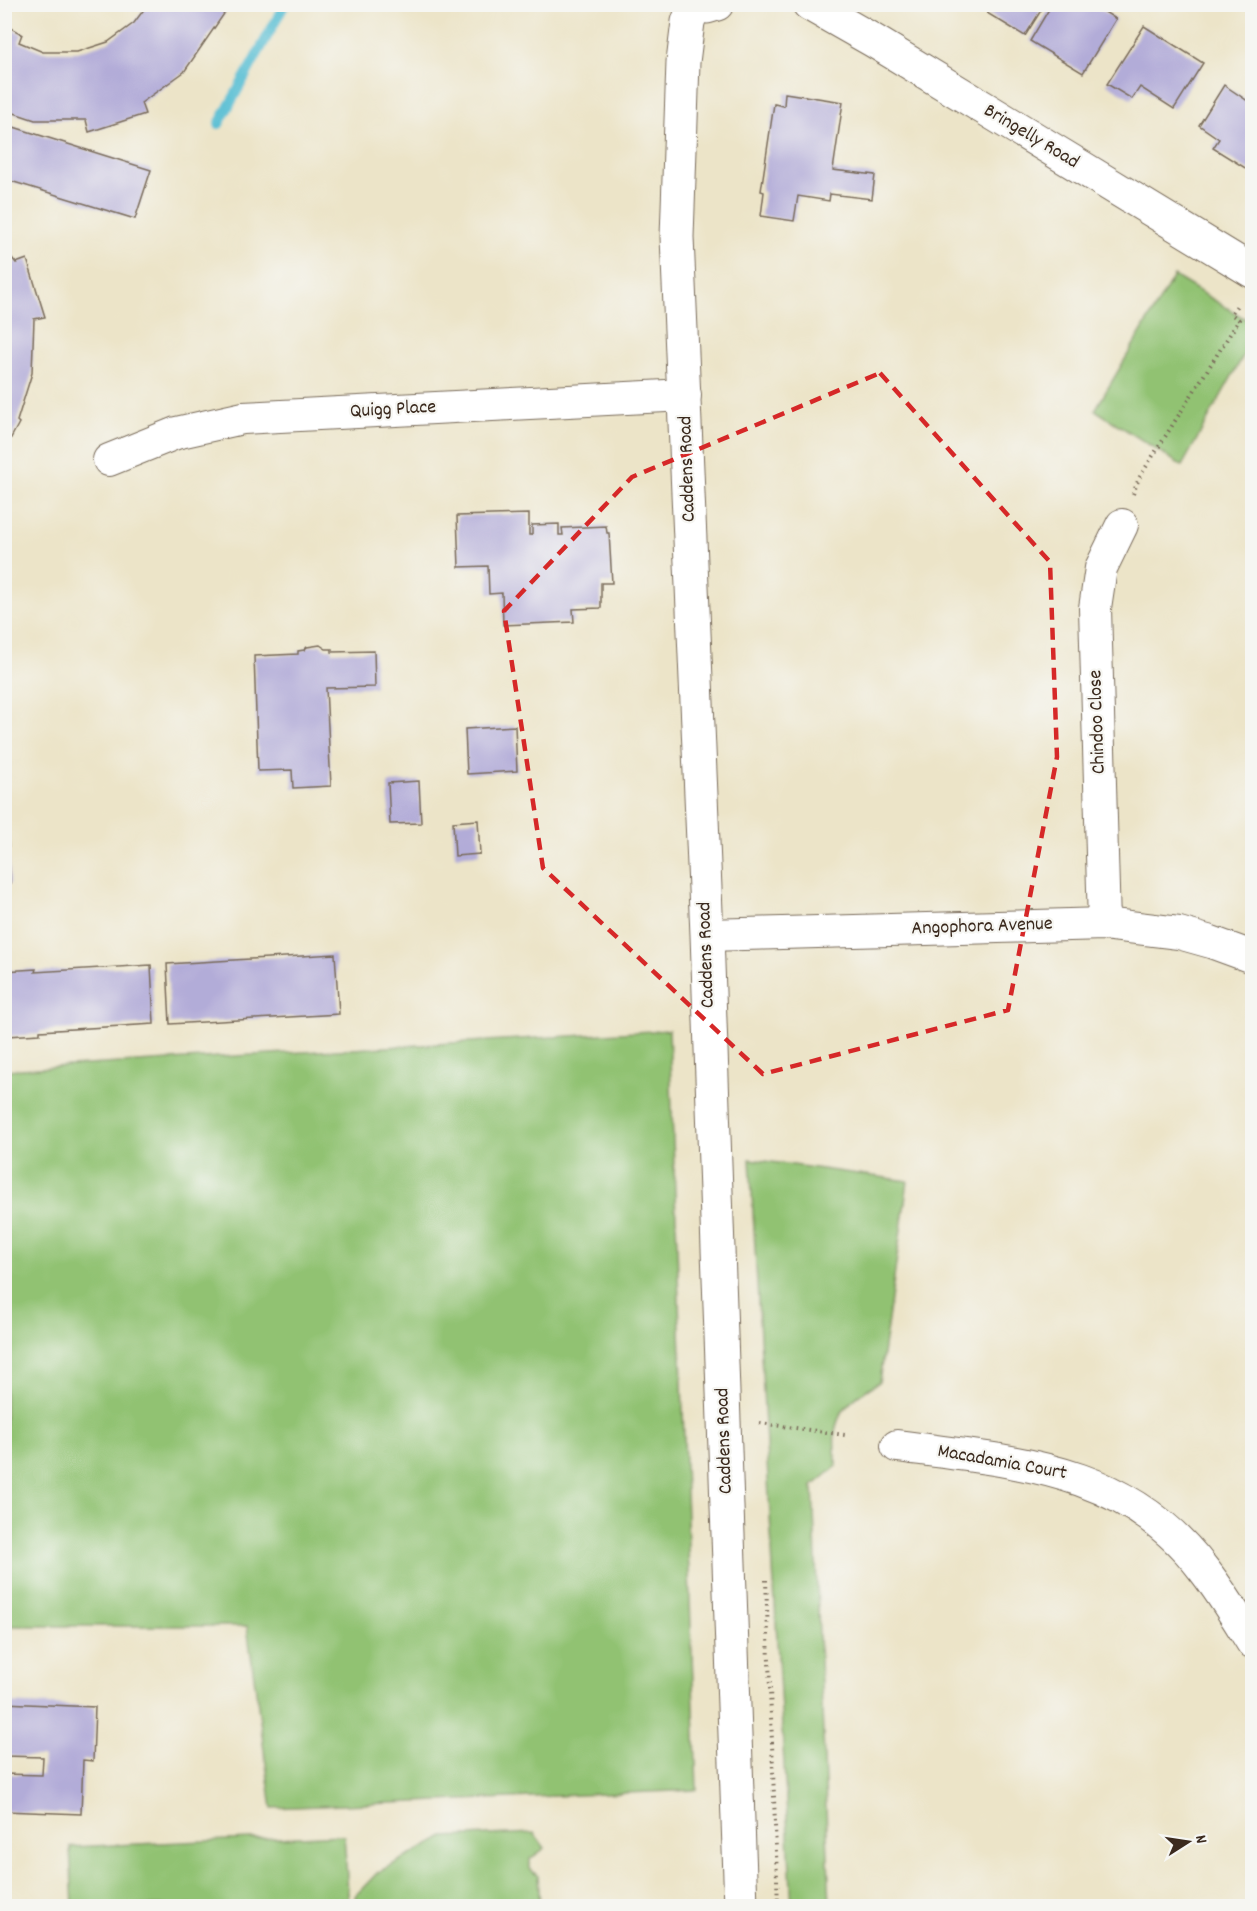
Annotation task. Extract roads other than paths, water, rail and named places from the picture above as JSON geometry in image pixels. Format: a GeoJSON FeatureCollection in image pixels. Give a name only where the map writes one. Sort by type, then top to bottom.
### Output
{"type":"FeatureCollection","features":[{"type":"Feature","properties":{"kind":"street"},"geometry":{"type":"LineString","coordinates":[[694,5],[707,7],[717,4]]}},
{"type":"Feature","properties":{"kind":"street","name":"Bringelly Road"},"geometry":{"type":"LineString","coordinates":[[809,4],[874,41],[1252,271]]}},
{"type":"Feature","properties":{"kind":"street","name":"Caddens Road"},"geometry":{"type":"LineString","coordinates":[[694,5],[688,21],[683,62],[677,237],[707,935],[741,1906]]}},
{"type":"Feature","properties":{"kind":"street","name":"Quigg Place"},"geometry":{"type":"LineString","coordinates":[[109,460],[176,433],[243,418],[685,395]]}},
{"type":"Feature","properties":{"kind":"street","name":"Chindoo Close"},"geometry":{"type":"LineString","coordinates":[[1104,924],[1095,608],[1101,568],[1122,525]]}},
{"type":"Feature","properties":{"kind":"street","name":"Angophora Avenue"},"geometry":{"type":"LineString","coordinates":[[707,935],[1104,924],[1179,933],[1252,957]]}},
{"type":"Feature","properties":{"kind":"street","name":"Macadamia Court"},"geometry":{"type":"LineString","coordinates":[[897,1446],[1010,1461],[1043,1468],[1069,1474],[1114,1494],[1139,1508],[1184,1547],[1204,1569],[1252,1642]]}},
{"type":"Feature","properties":{"kind":"waterway"},"geometry":{"type":"LineString","coordinates":[[219,124],[285,4]]}}]}
